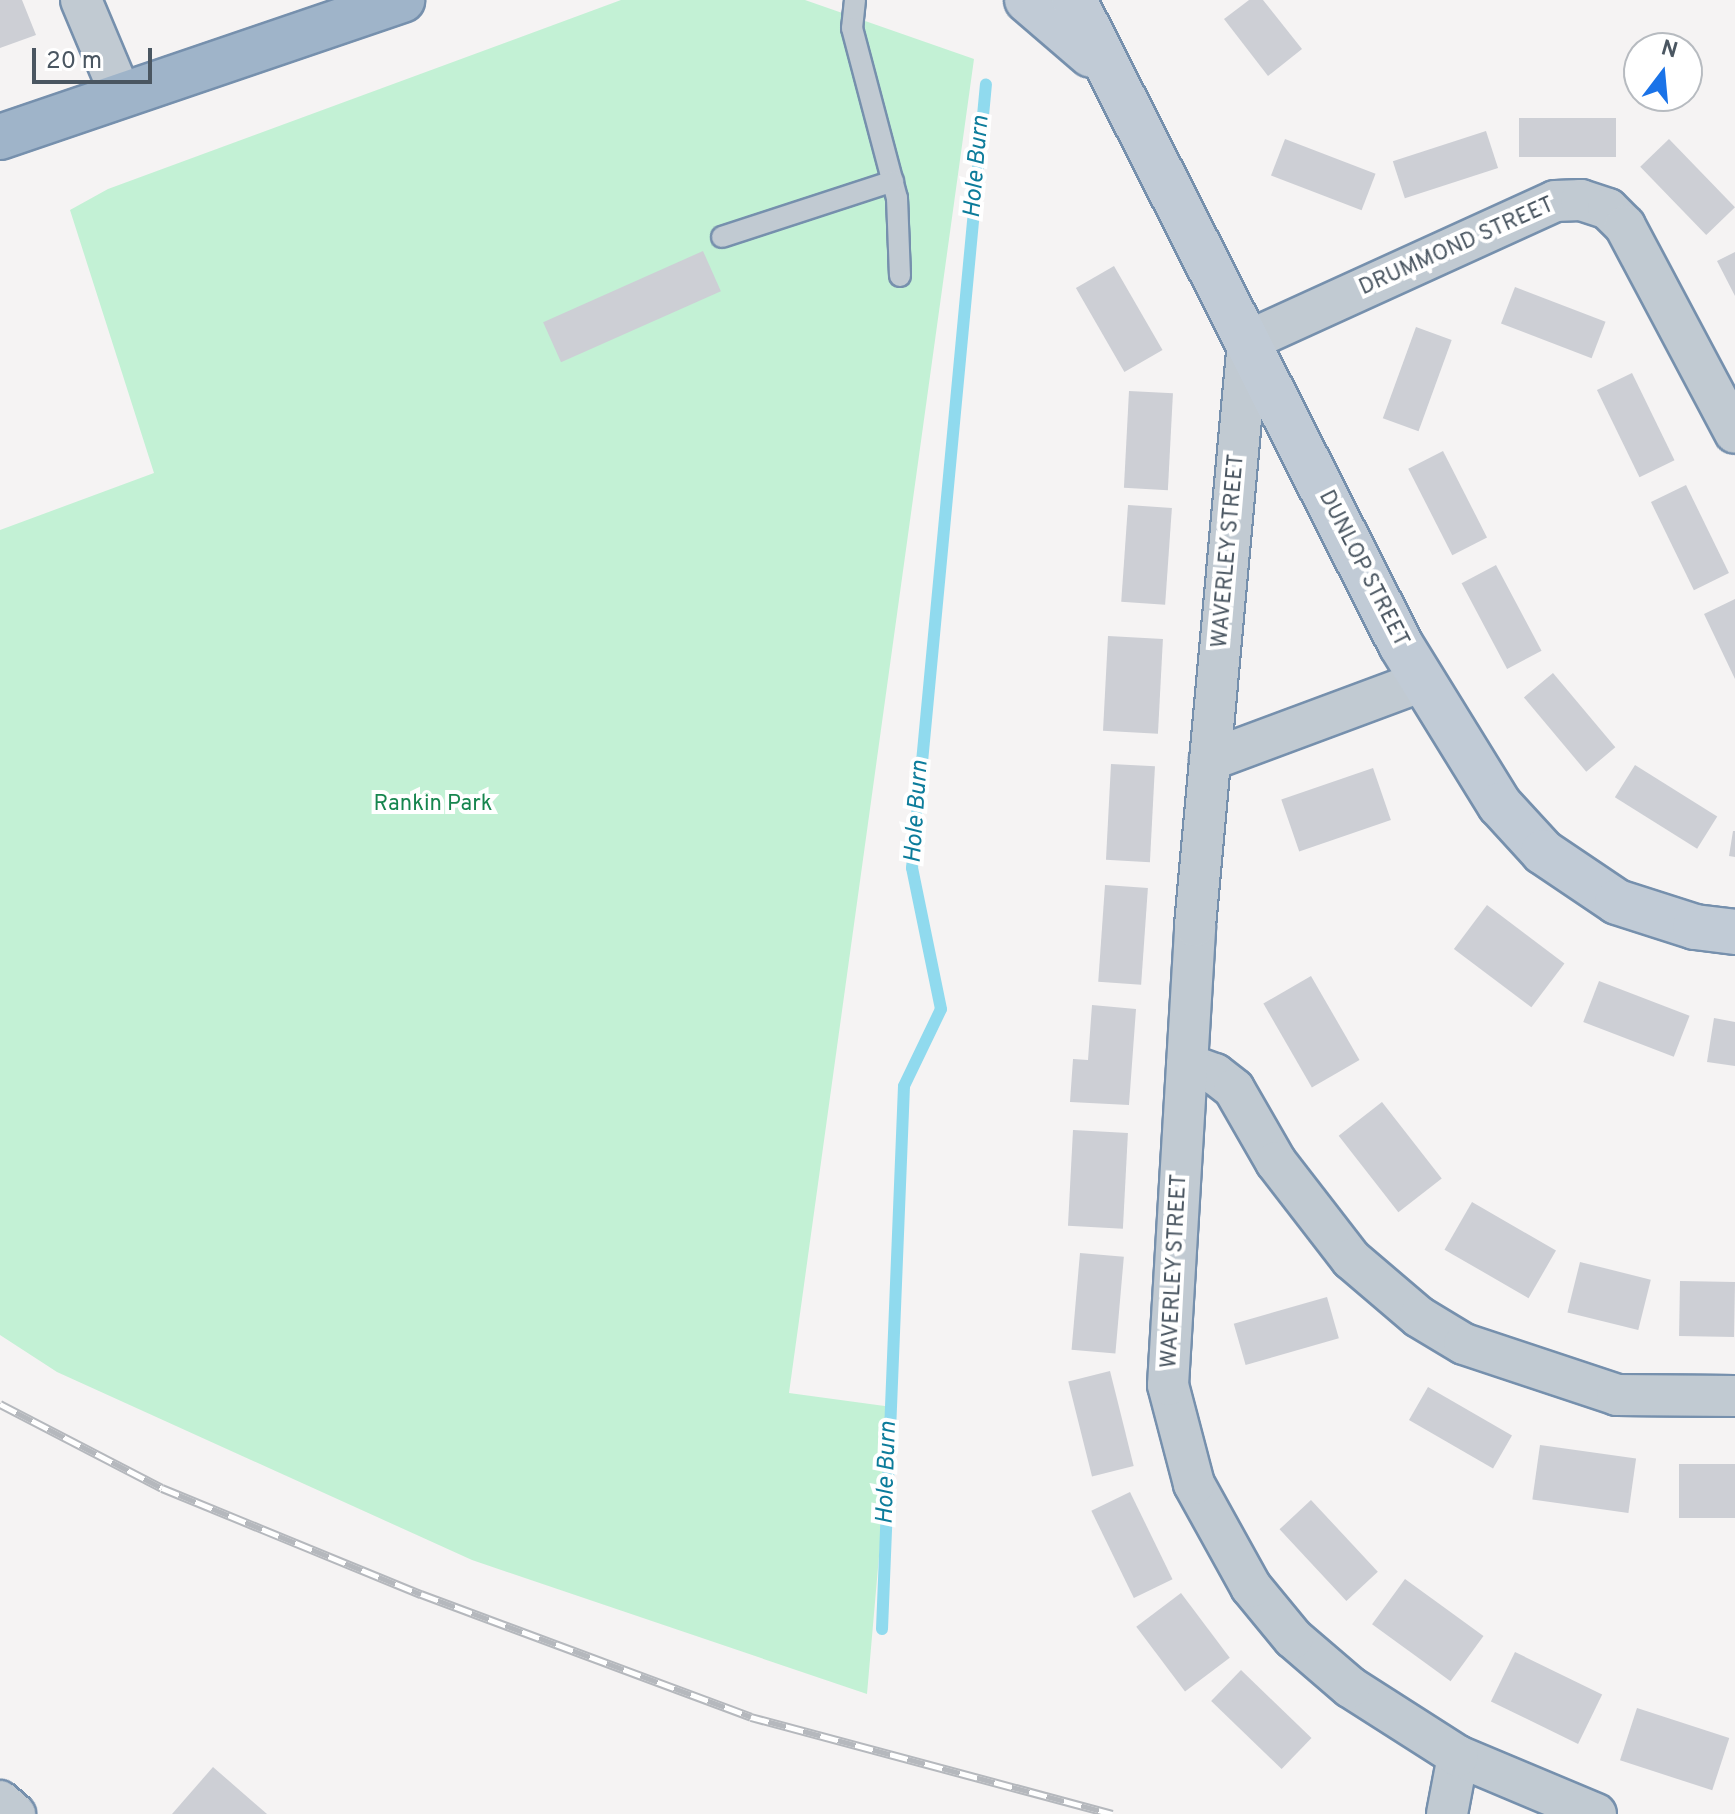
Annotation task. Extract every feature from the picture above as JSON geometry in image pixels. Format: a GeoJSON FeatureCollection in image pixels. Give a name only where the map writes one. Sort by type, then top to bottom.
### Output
{"type":"FeatureCollection","features":[{"type":"Feature","properties":{"kind":"highway"},"geometry":{"type":"LineString","coordinates":[[0,137],[402,0]]}},
{"type":"Feature","properties":{"kind":"main road","name":"DUNLOP STREET"},"geometry":{"type":"LineString","coordinates":[[1027,0],[1117,78]]}},
{"type":"Feature","properties":{"kind":"main road","name":"DUNLOP STREET"},"geometry":{"type":"LineString","coordinates":[[1074,0],[1117,78],[1422,681],[1500,805],[1543,852],[1617,902],[1695,927],[1735,932]]}},
{"type":"Feature","properties":{"kind":"street"},"geometry":{"type":"LineString","coordinates":[[81,0],[121,95]]}},
{"type":"Feature","properties":{"kind":"street","name":"DRUMMOND STREET"},"geometry":{"type":"LineString","coordinates":[[1248,341],[1555,201],[1581,200],[1608,209],[1625,226],[1735,433]]}},
{"type":"Feature","properties":{"kind":"street","name":"WAVERLEY STREET"},"geometry":{"type":"LineString","coordinates":[[1248,341],[1210,760],[1187,1064],[1168,1385],[1194,1484],[1251,1587],[1293,1638],[1350,1687],[1458,1756],[1596,1814]]}},
{"type":"Feature","properties":{"kind":"street"},"geometry":{"type":"LineString","coordinates":[[1210,760],[1422,681]]}},
{"type":"Feature","properties":{"kind":"street"},"geometry":{"type":"LineString","coordinates":[[1187,1064],[1215,1074],[1234,1089],[1276,1162],[1351,1259],[1419,1317],[1464,1344],[1617,1395],[1735,1396]]}},
{"type":"Feature","properties":{"kind":"street"},"geometry":{"type":"LineString","coordinates":[[1447,1814],[1458,1756]]}},
{"type":"Feature","properties":{"kind":"street"},"geometry":{"type":"LineString","coordinates":[[0,1801],[15,1814]]}},
{"type":"Feature","properties":{"kind":"lane"},"geometry":{"type":"LineString","coordinates":[[855,0],[852,28],[893,181],[900,276]]}},
{"type":"Feature","properties":{"kind":"lane"},"geometry":{"type":"LineString","coordinates":[[722,237],[893,181]]}},
{"type":"Feature","properties":{"kind":"green space","name":"Rankin Park"},"geometry":{"type":"Polygon","coordinates":[[[621,0],[805,0],[974,59],[789,1393],[892,1407],[867,1694],[472,1560],[57,1372],[0,1335],[0,530],[154,473],[70,210],[108,189],[621,0]]]}},
{"type":"Feature","properties":{"kind":"building"},"geometry":{"type":"Polygon","coordinates":[[[0,0],[22,0],[36,35],[0,48],[0,0]]]}},
{"type":"Feature","properties":{"kind":"building"},"geometry":{"type":"Polygon","coordinates":[[[1249,0],[1263,0],[1302,49],[1268,76],[1224,19],[1249,0]]]}},
{"type":"Feature","properties":{"kind":"building"},"geometry":{"type":"Polygon","coordinates":[[[1519,118],[1616,118],[1616,157],[1519,157],[1519,118]]]}},
{"type":"Feature","properties":{"kind":"building"},"geometry":{"type":"Polygon","coordinates":[[[1486,131],[1498,168],[1405,198],[1393,161],[1486,131]]]}},
{"type":"Feature","properties":{"kind":"building"},"geometry":{"type":"Polygon","coordinates":[[[1285,139],[1376,174],[1362,210],[1271,175],[1285,139]]]}},
{"type":"Feature","properties":{"kind":"building"},"geometry":{"type":"Polygon","coordinates":[[[1669,139],[1735,207],[1706,235],[1640,167],[1669,139]]]}},
{"type":"Feature","properties":{"kind":"building"},"geometry":{"type":"Polygon","coordinates":[[[703,251],[721,291],[561,362],[543,322],[703,251]]]}},
{"type":"Feature","properties":{"kind":"building"},"geometry":{"type":"Polygon","coordinates":[[[1735,252],[1735,296],[1717,261],[1735,252]]]}},
{"type":"Feature","properties":{"kind":"building"},"geometry":{"type":"Polygon","coordinates":[[[1114,266],[1162,350],[1124,372],[1076,288],[1114,266]]]}},
{"type":"Feature","properties":{"kind":"building"},"geometry":{"type":"Polygon","coordinates":[[[1515,287],[1606,322],[1592,358],[1501,323],[1515,287]]]}},
{"type":"Feature","properties":{"kind":"building"},"geometry":{"type":"Polygon","coordinates":[[[1416,327],[1452,340],[1419,431],[1383,418],[1416,327]]]}},
{"type":"Feature","properties":{"kind":"building"},"geometry":{"type":"Polygon","coordinates":[[[1632,373],[1675,460],[1639,477],[1597,390],[1632,373]]]}},
{"type":"Feature","properties":{"kind":"building"},"geometry":{"type":"Polygon","coordinates":[[[1129,391],[1173,393],[1168,490],[1124,488],[1129,391]]]}},
{"type":"Feature","properties":{"kind":"building"},"geometry":{"type":"Polygon","coordinates":[[[1443,451],[1487,537],[1452,555],[1408,469],[1443,451]]]}},
{"type":"Feature","properties":{"kind":"building"},"geometry":{"type":"Polygon","coordinates":[[[1686,485],[1729,573],[1694,590],[1651,502],[1686,485]]]}},
{"type":"Feature","properties":{"kind":"building"},"geometry":{"type":"Polygon","coordinates":[[[1128,505],[1172,508],[1165,605],[1121,602],[1128,505]]]}},
{"type":"Feature","properties":{"kind":"building"},"geometry":{"type":"Polygon","coordinates":[[[1496,565],[1542,651],[1507,669],[1462,583],[1496,565]]]}},
{"type":"Feature","properties":{"kind":"building"},"geometry":{"type":"Polygon","coordinates":[[[1735,599],[1735,679],[1704,614],[1735,599]]]}},
{"type":"Feature","properties":{"kind":"building"},"geometry":{"type":"Polygon","coordinates":[[[1108,636],[1163,639],[1158,734],[1103,731],[1108,636]]]}},
{"type":"Feature","properties":{"kind":"building"},"geometry":{"type":"Polygon","coordinates":[[[1553,673],[1615,747],[1586,772],[1524,697],[1553,673]]]}},
{"type":"Feature","properties":{"kind":"building"},"geometry":{"type":"Polygon","coordinates":[[[1111,764],[1155,766],[1150,862],[1106,860],[1111,764]]]}},
{"type":"Feature","properties":{"kind":"building"},"geometry":{"type":"Polygon","coordinates":[[[1635,765],[1717,816],[1697,849],[1615,797],[1635,765]]]}},
{"type":"Feature","properties":{"kind":"building"},"geometry":{"type":"Polygon","coordinates":[[[1373,768],[1391,820],[1299,852],[1281,800],[1373,768]]]}},
{"type":"Feature","properties":{"kind":"building"},"geometry":{"type":"Polygon","coordinates":[[[1735,831],[1735,857],[1729,856],[1735,831]]]}},
{"type":"Feature","properties":{"kind":"building"},"geometry":{"type":"Polygon","coordinates":[[[1105,885],[1148,888],[1141,985],[1098,982],[1105,885]]]}},
{"type":"Feature","properties":{"kind":"building"},"geometry":{"type":"Polygon","coordinates":[[[1487,905],[1564,963],[1531,1007],[1454,949],[1487,905]]]}},
{"type":"Feature","properties":{"kind":"building"},"geometry":{"type":"Polygon","coordinates":[[[1311,976],[1360,1060],[1312,1088],[1263,1004],[1311,976]]]}},
{"type":"Feature","properties":{"kind":"building"},"geometry":{"type":"Polygon","coordinates":[[[1599,981],[1690,1016],[1674,1057],[1583,1022],[1599,981]]]}},
{"type":"Feature","properties":{"kind":"building"},"geometry":{"type":"Polygon","coordinates":[[[1092,1005],[1136,1009],[1129,1105],[1070,1102],[1073,1059],[1088,1060],[1092,1005]]]}},
{"type":"Feature","properties":{"kind":"building"},"geometry":{"type":"Polygon","coordinates":[[[1714,1018],[1735,1022],[1735,1066],[1707,1062],[1714,1018]]]}},
{"type":"Feature","properties":{"kind":"building"},"geometry":{"type":"Polygon","coordinates":[[[1382,1102],[1442,1178],[1398,1212],[1339,1136],[1382,1102]]]}},
{"type":"Feature","properties":{"kind":"building"},"geometry":{"type":"Polygon","coordinates":[[[1073,1130],[1128,1133],[1123,1229],[1068,1226],[1073,1130]]]}},
{"type":"Feature","properties":{"kind":"building"},"geometry":{"type":"Polygon","coordinates":[[[1472,1202],[1556,1250],[1529,1298],[1444,1250],[1472,1202]]]}},
{"type":"Feature","properties":{"kind":"building"},"geometry":{"type":"Polygon","coordinates":[[[1080,1253],[1124,1257],[1115,1353],[1072,1350],[1080,1253]]]}},
{"type":"Feature","properties":{"kind":"building"},"geometry":{"type":"Polygon","coordinates":[[[1580,1262],[1651,1280],[1638,1330],[1567,1312],[1580,1262]]]}},
{"type":"Feature","properties":{"kind":"building"},"geometry":{"type":"Polygon","coordinates":[[[1680,1281],[1735,1282],[1734,1337],[1679,1336],[1680,1281]]]}},
{"type":"Feature","properties":{"kind":"building"},"geometry":{"type":"Polygon","coordinates":[[[1327,1297],[1339,1338],[1246,1365],[1234,1324],[1327,1297]]]}},
{"type":"Feature","properties":{"kind":"building"},"geometry":{"type":"Polygon","coordinates":[[[1110,1371],[1134,1466],[1092,1476],[1068,1381],[1110,1371]]]}},
{"type":"Feature","properties":{"kind":"building"},"geometry":{"type":"Polygon","coordinates":[[[1428,1387],[1512,1436],[1493,1468],[1409,1420],[1428,1387]]]}},
{"type":"Feature","properties":{"kind":"building"},"geometry":{"type":"Polygon","coordinates":[[[1540,1445],[1636,1458],[1628,1513],[1532,1499],[1540,1445]]]}},
{"type":"Feature","properties":{"kind":"building"},"geometry":{"type":"Polygon","coordinates":[[[1679,1464],[1735,1464],[1735,1518],[1679,1518],[1679,1464]]]}},
{"type":"Feature","properties":{"kind":"building"},"geometry":{"type":"Polygon","coordinates":[[[1130,1492],[1173,1579],[1134,1598],[1091,1511],[1130,1492]]]}},
{"type":"Feature","properties":{"kind":"building"},"geometry":{"type":"Polygon","coordinates":[[[1311,1500],[1378,1572],[1346,1601],[1280,1529],[1311,1500]]]}},
{"type":"Feature","properties":{"kind":"building"},"geometry":{"type":"Polygon","coordinates":[[[1405,1579],[1483,1636],[1451,1681],[1372,1624],[1405,1579]]]}},
{"type":"Feature","properties":{"kind":"building"},"geometry":{"type":"Polygon","coordinates":[[[1181,1593],[1230,1658],[1185,1691],[1136,1627],[1181,1593]]]}},
{"type":"Feature","properties":{"kind":"building"},"geometry":{"type":"Polygon","coordinates":[[[1515,1652],[1602,1695],[1578,1744],[1491,1701],[1515,1652]]]}},
{"type":"Feature","properties":{"kind":"building"},"geometry":{"type":"Polygon","coordinates":[[[1241,1670],[1311,1738],[1282,1769],[1211,1701],[1241,1670]]]}},
{"type":"Feature","properties":{"kind":"building"},"geometry":{"type":"Polygon","coordinates":[[[1637,1708],[1729,1738],[1712,1790],[1620,1760],[1637,1708]]]}},
{"type":"Feature","properties":{"kind":"building"},"geometry":{"type":"Polygon","coordinates":[[[213,1767],[267,1814],[172,1814],[213,1767]]]}},
{"type":"Feature","properties":{"kind":"waterway","name":"Hole Burn"},"geometry":{"type":"LineString","coordinates":[[882,1629],[904,1086],[941,1009],[912,868],[986,84]]}},
{"type":"Feature","properties":{"kind":"railway"},"geometry":{"type":"LineString","coordinates":[[0,1404],[162,1488],[421,1594],[751,1717],[1112,1814]]}}]}
